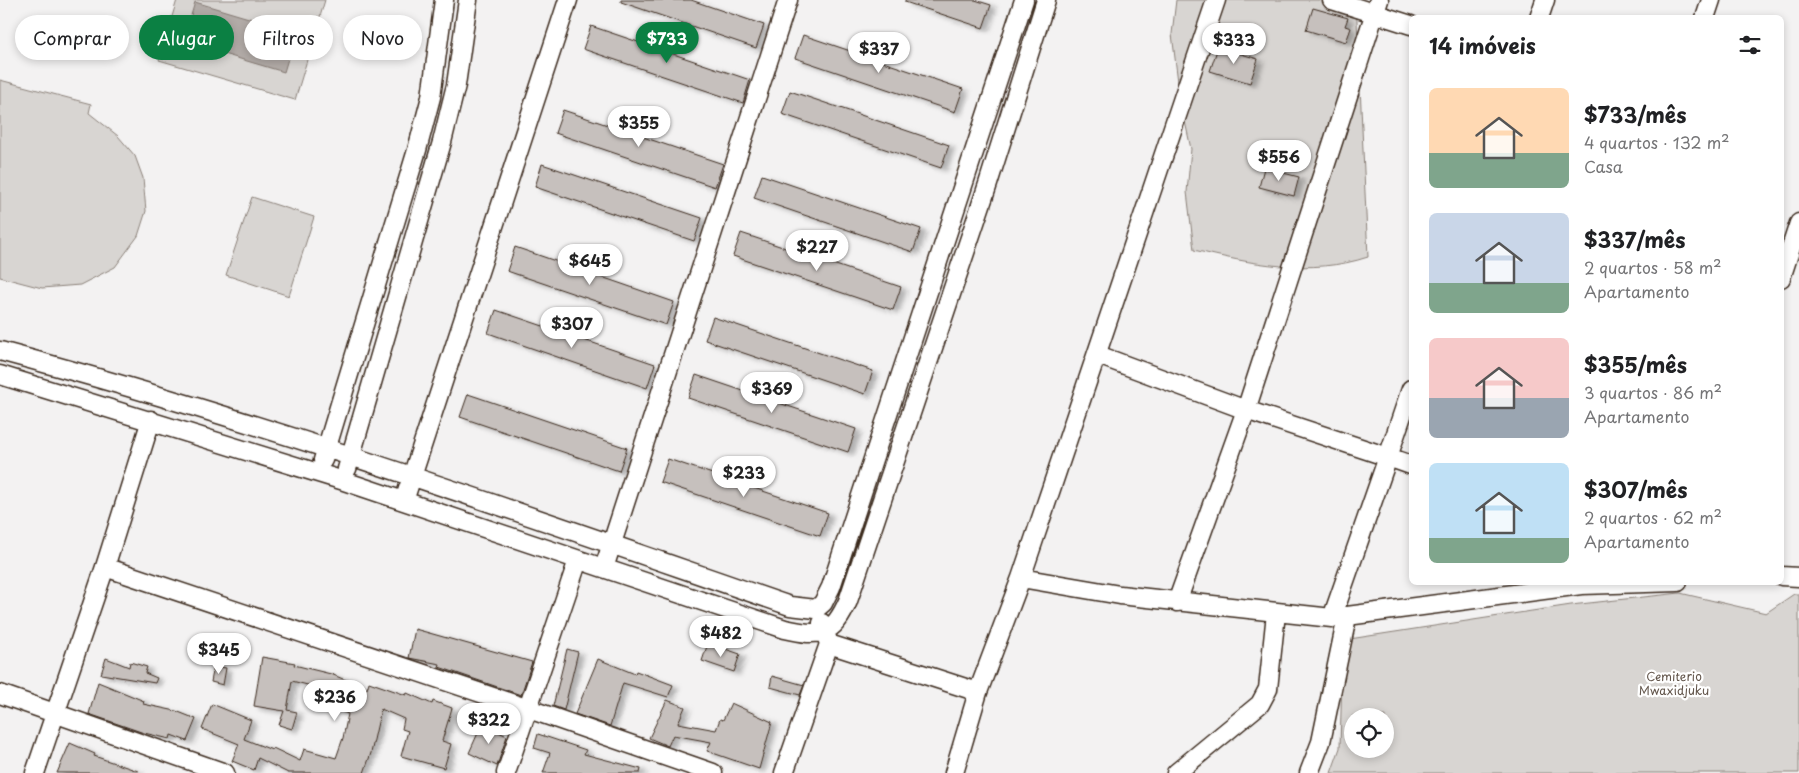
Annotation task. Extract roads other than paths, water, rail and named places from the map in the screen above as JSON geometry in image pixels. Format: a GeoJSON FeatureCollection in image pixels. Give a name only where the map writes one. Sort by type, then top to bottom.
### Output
{"type":"FeatureCollection","features":[{"type":"Feature","properties":{"kind":"street"},"geometry":{"type":"LineString","coordinates":[[319,473],[431,97],[444,0]]}},
{"type":"Feature","properties":{"kind":"street"},"geometry":{"type":"LineString","coordinates":[[344,480],[442,142],[456,85],[468,0]]}},
{"type":"Feature","properties":{"kind":"street"},"geometry":{"type":"LineString","coordinates":[[404,501],[568,0]]}},
{"type":"Feature","properties":{"kind":"street"},"geometry":{"type":"LineString","coordinates":[[604,568],[788,0]]}},
{"type":"Feature","properties":{"kind":"street"},"geometry":{"type":"LineString","coordinates":[[0,351],[163,396],[412,477],[790,606],[816,609],[823,603],[831,587],[1024,0]]}},
{"type":"Feature","properties":{"kind":"street"},"geometry":{"type":"LineString","coordinates":[[784,773],[827,638],[848,601],[988,184],[1046,0]]}},
{"type":"Feature","properties":{"kind":"street"},"geometry":{"type":"LineString","coordinates":[[954,773],[978,692],[1022,578],[1216,0]]}},
{"type":"Feature","properties":{"kind":"street"},"geometry":{"type":"LineString","coordinates":[[1332,0],[1377,6],[1409,24]]}},
{"type":"Feature","properties":{"kind":"street"},"geometry":{"type":"LineString","coordinates":[[1540,15],[1545,0]]}},
{"type":"Feature","properties":{"kind":"street"},"geometry":{"type":"LineString","coordinates":[[1706,15],[1711,0]]}},
{"type":"Feature","properties":{"kind":"street"},"geometry":{"type":"LineString","coordinates":[[1176,602],[1246,410],[1377,6]]}},
{"type":"Feature","properties":{"kind":"street"},"geometry":{"type":"LineString","coordinates":[[1784,269],[1799,223]]}},
{"type":"Feature","properties":{"kind":"street"},"geometry":{"type":"LineString","coordinates":[[1098,355],[1246,410],[1409,464]]}},
{"type":"Feature","properties":{"kind":"street"},"geometry":{"type":"LineString","coordinates":[[0,376],[151,420],[344,480],[785,629],[827,638],[978,692]]}},
{"type":"Feature","properties":{"kind":"street"},"geometry":{"type":"LineString","coordinates":[[1309,773],[1321,742],[1340,618],[1388,457],[1409,395]]}},
{"type":"Feature","properties":{"kind":"street"},"geometry":{"type":"LineString","coordinates":[[35,773],[105,567],[151,420]]}},
{"type":"Feature","properties":{"kind":"street"},"geometry":{"type":"LineString","coordinates":[[506,773],[526,708],[578,560]]}},
{"type":"Feature","properties":{"kind":"street"},"geometry":{"type":"LineString","coordinates":[[105,567],[526,708],[713,773]]}},
{"type":"Feature","properties":{"kind":"street"},"geometry":{"type":"LineString","coordinates":[[1784,576],[1799,577]]}},
{"type":"Feature","properties":{"kind":"street"},"geometry":{"type":"LineString","coordinates":[[1022,578],[1176,602],[1340,618],[1522,589],[1581,585]]}},
{"type":"Feature","properties":{"kind":"street"},"geometry":{"type":"LineString","coordinates":[[816,609],[827,638]]}},
{"type":"Feature","properties":{"kind":"street"},"geometry":{"type":"LineString","coordinates":[[1176,773],[1260,704],[1268,689],[1276,613]]}},
{"type":"Feature","properties":{"kind":"street"},"geometry":{"type":"LineString","coordinates":[[0,694],[55,713],[197,768],[225,773]]}},
{"type":"Feature","properties":{"kind":"park label","name":"Cemiterio Mwaxidjuku"},"geometry":{"type":"Point","coordinates":[1674,683]}}]}
